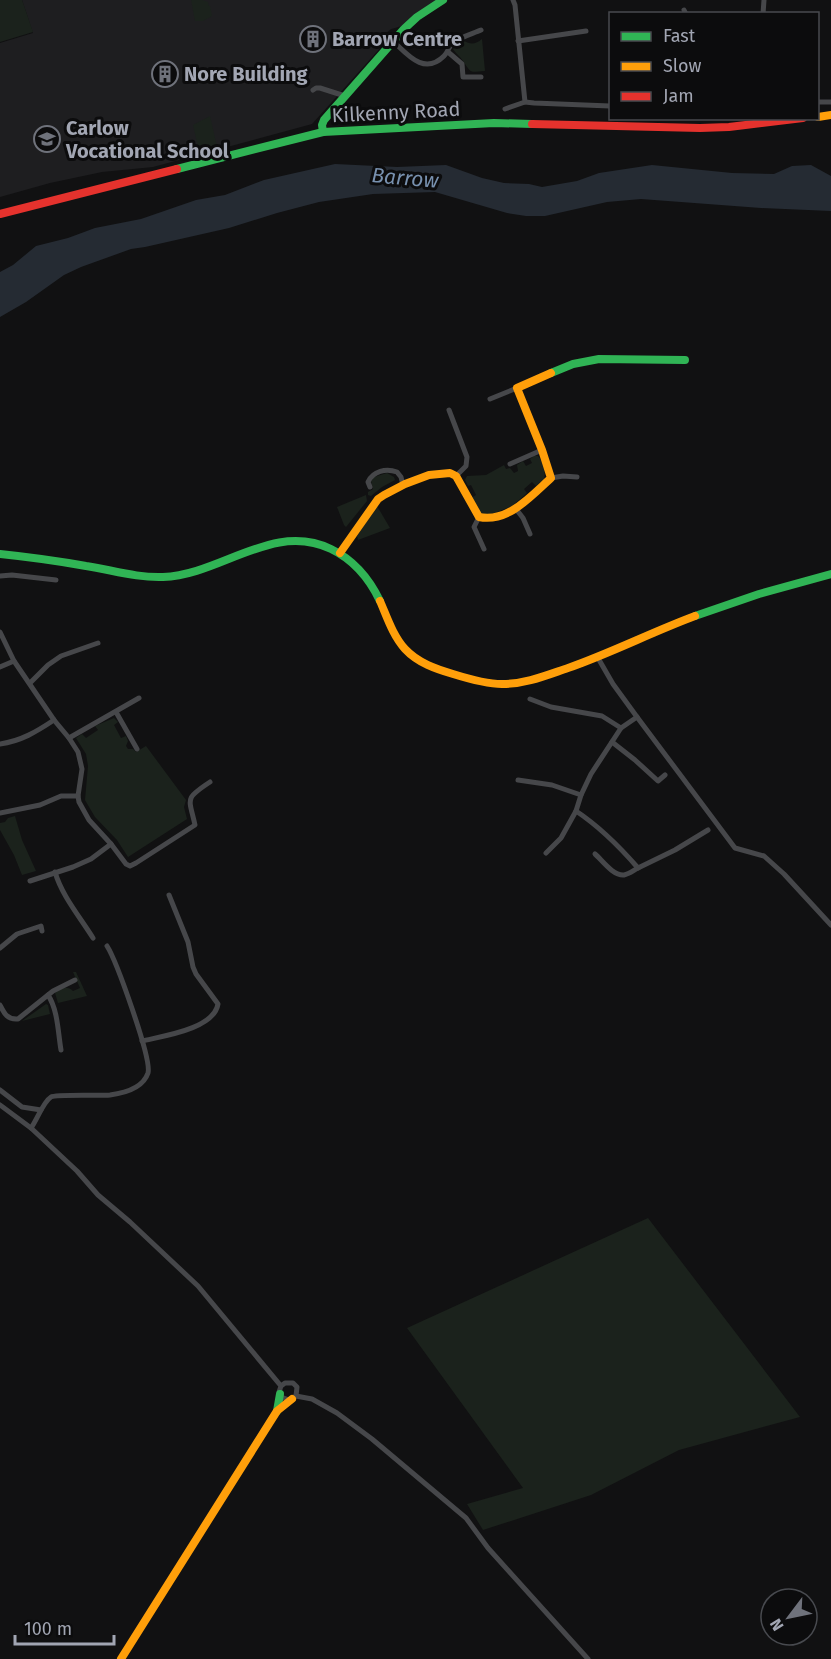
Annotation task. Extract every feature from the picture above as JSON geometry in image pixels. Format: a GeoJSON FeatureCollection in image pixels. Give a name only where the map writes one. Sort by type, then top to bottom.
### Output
{"type":"FeatureCollection","features":[{"type":"Feature","properties":{"kind":"street"},"geometry":{"type":"LineString","coordinates":[[323,132],[324,120],[393,41],[417,17],[443,0]]}},
{"type":"Feature","properties":{"kind":"street"},"geometry":{"type":"LineString","coordinates":[[513,0],[525,102]]}},
{"type":"Feature","properties":{"kind":"street"},"geometry":{"type":"LineString","coordinates":[[393,41],[417,63],[434,63],[448,52],[450,45],[482,30]]}},
{"type":"Feature","properties":{"kind":"street"},"geometry":{"type":"LineString","coordinates":[[518,42],[586,31]]}},
{"type":"Feature","properties":{"kind":"street"},"geometry":{"type":"LineString","coordinates":[[448,52],[462,64],[463,77],[481,77]]}},
{"type":"Feature","properties":{"kind":"street"},"geometry":{"type":"LineString","coordinates":[[313,90],[320,88],[345,96]]}},
{"type":"Feature","properties":{"kind":"street"},"geometry":{"type":"LineString","coordinates":[[504,109],[525,102],[609,106]]}},
{"type":"Feature","properties":{"kind":"street","name":"Kilkenny Road"},"geometry":{"type":"LineString","coordinates":[[0,214],[323,132],[494,123],[681,128],[729,127],[787,120]]}},
{"type":"Feature","properties":{"kind":"street"},"geometry":{"type":"LineString","coordinates":[[490,399],[582,362],[599,359],[685,360]]}},
{"type":"Feature","properties":{"kind":"street"},"geometry":{"type":"LineString","coordinates":[[517,388],[551,478]]}},
{"type":"Feature","properties":{"kind":"street"},"geometry":{"type":"LineString","coordinates":[[449,410],[467,457],[466,466],[456,476]]}},
{"type":"Feature","properties":{"kind":"street"},"geometry":{"type":"LineString","coordinates":[[510,464],[542,450]]}},
{"type":"Feature","properties":{"kind":"street"},"geometry":{"type":"LineString","coordinates":[[370,487],[368,482],[372,475],[386,470],[397,472],[403,486]]}},
{"type":"Feature","properties":{"kind":"street"},"geometry":{"type":"LineString","coordinates":[[340,553],[378,499],[385,493],[433,473],[448,472],[456,476],[479,518]]}},
{"type":"Feature","properties":{"kind":"street"},"geometry":{"type":"LineString","coordinates":[[479,518],[490,519],[503,516],[516,509],[551,478],[577,477]]}},
{"type":"Feature","properties":{"kind":"street"},"geometry":{"type":"LineString","coordinates":[[516,509],[531,534]]}},
{"type":"Feature","properties":{"kind":"street"},"geometry":{"type":"LineString","coordinates":[[479,518],[474,527],[484,549]]}},
{"type":"Feature","properties":{"kind":"street"},"geometry":{"type":"LineString","coordinates":[[0,554],[153,578],[186,574],[215,565],[249,550],[285,542],[315,543],[340,553],[368,579],[393,631],[405,651],[414,658],[425,664],[474,679],[502,684],[533,680],[598,658],[708,610],[787,585],[831,574]]}},
{"type":"Feature","properties":{"kind":"street"},"geometry":{"type":"LineString","coordinates":[[0,576],[12,575],[56,580]]}},
{"type":"Feature","properties":{"kind":"street"},"geometry":{"type":"LineString","coordinates":[[0,632],[15,661],[78,752],[82,769],[79,802],[89,820],[111,843],[126,864],[130,866],[136,863],[195,825],[189,801],[196,791],[210,782]]}},
{"type":"Feature","properties":{"kind":"street"},"geometry":{"type":"LineString","coordinates":[[30,683],[61,656],[98,643]]}},
{"type":"Feature","properties":{"kind":"street"},"geometry":{"type":"LineString","coordinates":[[598,658],[613,684],[735,848],[764,856],[784,874],[831,925]]}},
{"type":"Feature","properties":{"kind":"street"},"geometry":{"type":"LineString","coordinates":[[0,667],[15,661]]}},
{"type":"Feature","properties":{"kind":"street"},"geometry":{"type":"LineString","coordinates":[[69,738],[139,698]]}},
{"type":"Feature","properties":{"kind":"street"},"geometry":{"type":"LineString","coordinates":[[530,699],[550,707],[602,716],[621,728]]}},
{"type":"Feature","properties":{"kind":"street"},"geometry":{"type":"LineString","coordinates":[[116,712],[137,749]]}},
{"type":"Feature","properties":{"kind":"street"},"geometry":{"type":"LineString","coordinates":[[546,853],[561,838],[576,811],[591,774],[621,728],[637,717]]}},
{"type":"Feature","properties":{"kind":"street"},"geometry":{"type":"LineString","coordinates":[[0,744],[14,742],[33,734],[54,720]]}},
{"type":"Feature","properties":{"kind":"street"},"geometry":{"type":"LineString","coordinates":[[612,742],[658,781],[665,775]]}},
{"type":"Feature","properties":{"kind":"street"},"geometry":{"type":"LineString","coordinates":[[519,780],[552,785],[581,795]]}},
{"type":"Feature","properties":{"kind":"street"},"geometry":{"type":"LineString","coordinates":[[0,813],[40,805],[61,796],[78,796]]}},
{"type":"Feature","properties":{"kind":"street"},"geometry":{"type":"LineString","coordinates":[[576,811],[596,824],[638,868]]}},
{"type":"Feature","properties":{"kind":"street"},"geometry":{"type":"LineString","coordinates":[[595,854],[611,869],[624,875],[675,850],[708,830]]}},
{"type":"Feature","properties":{"kind":"street"},"geometry":{"type":"LineString","coordinates":[[30,881],[91,859],[111,843]]}},
{"type":"Feature","properties":{"kind":"street"},"geometry":{"type":"LineString","coordinates":[[55,872],[68,901],[93,938]]}},
{"type":"Feature","properties":{"kind":"street"},"geometry":{"type":"LineString","coordinates":[[142,1041],[196,1027],[207,1020],[218,1008],[218,1004],[196,974],[188,942],[169,895]]}},
{"type":"Feature","properties":{"kind":"street"},"geometry":{"type":"LineString","coordinates":[[0,948],[17,934],[41,926],[42,931]]}},
{"type":"Feature","properties":{"kind":"street"},"geometry":{"type":"LineString","coordinates":[[31,1128],[47,1101],[54,1095],[103,1095],[124,1092],[144,1082],[149,1069],[142,1041],[115,961],[107,945]]}},
{"type":"Feature","properties":{"kind":"street"},"geometry":{"type":"LineString","coordinates":[[0,1005],[9,1018],[18,1019],[53,991],[75,980]]}},
{"type":"Feature","properties":{"kind":"street"},"geometry":{"type":"LineString","coordinates":[[48,995],[57,1022],[61,1050]]}},
{"type":"Feature","properties":{"kind":"street"},"geometry":{"type":"LineString","coordinates":[[0,1090],[22,1107],[41,1110]]}},
{"type":"Feature","properties":{"kind":"street"},"geometry":{"type":"LineString","coordinates":[[0,1105],[31,1128],[77,1171],[98,1196],[130,1222],[198,1286],[284,1398],[312,1399],[337,1413],[372,1438],[466,1518],[488,1548],[588,1659]]}},
{"type":"Feature","properties":{"kind":"street"},"geometry":{"type":"LineString","coordinates":[[121,1659],[277,1411],[294,1397],[297,1387],[293,1383],[285,1383],[280,1390],[277,1411]]}},
{"type":"Feature","properties":{"kind":"shaded area"},"geometry":{"type":"Polygon","coordinates":[[[0,0],[22,0],[33,32],[0,42],[0,0]]]}},
{"type":"Feature","properties":{"kind":"shaded area"},"geometry":{"type":"Polygon","coordinates":[[[22,0],[437,0],[404,25],[391,29],[385,34],[382,46],[312,124],[153,167],[102,172],[0,197],[0,43],[33,33],[22,0]]]}},
{"type":"Feature","properties":{"kind":"shaded area"},"geometry":{"type":"Polygon","coordinates":[[[191,0],[208,2],[212,16],[203,21],[195,21],[191,0]]]}},
{"type":"Feature","properties":{"kind":"shaded area"},"geometry":{"type":"Polygon","coordinates":[[[482,39],[485,71],[471,71],[453,49],[464,41],[473,43],[482,39]]]}},
{"type":"Feature","properties":{"kind":"shaded area"},"geometry":{"type":"Polygon","coordinates":[[[210,116],[218,151],[200,156],[193,125],[210,116]]]}},
{"type":"Feature","properties":{"kind":"shaded area"},"geometry":{"type":"Polygon","coordinates":[[[538,456],[543,464],[544,479],[536,486],[532,482],[524,489],[527,493],[512,506],[487,516],[480,512],[471,498],[476,495],[471,485],[468,486],[465,480],[467,476],[486,475],[504,465],[506,469],[510,468],[514,473],[518,471],[517,465],[523,461],[526,466],[532,463],[530,459],[538,456]]]}},
{"type":"Feature","properties":{"kind":"shaded area"},"geometry":{"type":"Polygon","coordinates":[[[387,473],[395,480],[371,496],[368,495],[368,492],[373,489],[371,481],[374,477],[387,473]]]}},
{"type":"Feature","properties":{"kind":"shaded area"},"geometry":{"type":"Polygon","coordinates":[[[366,495],[367,501],[346,527],[337,507],[366,495]]]}},
{"type":"Feature","properties":{"kind":"shaded area"},"geometry":{"type":"Polygon","coordinates":[[[377,506],[390,528],[358,540],[357,536],[377,506]]]}},
{"type":"Feature","properties":{"kind":"shaded area"},"geometry":{"type":"Polygon","coordinates":[[[114,718],[118,722],[114,725],[121,738],[126,736],[128,749],[136,752],[146,746],[186,800],[184,807],[187,819],[128,857],[117,840],[95,817],[85,800],[88,766],[86,754],[76,738],[82,734],[86,738],[98,730],[95,726],[114,718]]]}},
{"type":"Feature","properties":{"kind":"shaded area"},"geometry":{"type":"Polygon","coordinates":[[[15,816],[22,840],[36,871],[22,875],[0,830],[0,823],[15,816]]]}},
{"type":"Feature","properties":{"kind":"shaded area"},"geometry":{"type":"Polygon","coordinates":[[[73,972],[76,972],[87,996],[58,1003],[55,993],[57,991],[68,988],[73,991],[80,988],[73,972]]]}},
{"type":"Feature","properties":{"kind":"shaded area"},"geometry":{"type":"Polygon","coordinates":[[[46,1004],[50,1014],[22,1021],[46,1004]]]}},
{"type":"Feature","properties":{"kind":"shaded area"},"geometry":{"type":"Polygon","coordinates":[[[648,1218],[800,1417],[679,1450],[591,1495],[483,1530],[467,1504],[523,1488],[407,1328],[648,1218]]]}},
{"type":"Feature","properties":{"kind":"water","name":"Barrow"},"geometry":{"type":"Polygon","coordinates":[[[335,164],[397,167],[446,165],[482,178],[542,187],[577,181],[599,173],[652,165],[732,173],[774,174],[792,166],[811,165],[831,176],[831,211],[641,199],[607,202],[545,216],[526,216],[507,213],[435,192],[373,194],[319,202],[229,228],[131,249],[64,275],[0,317],[0,272],[13,265],[36,246],[95,228],[141,219],[196,200],[225,195],[264,180],[335,164]]]}},
{"type":"Feature","properties":{"kind":"traffic: fast"},"geometry":{"type":"LineString","coordinates":[[323,132],[324,120],[404,29],[417,17],[443,0]]}},
{"type":"Feature","properties":{"kind":"traffic: fast"},"geometry":{"type":"LineString","coordinates":[[177,169],[323,132],[494,123],[532,124]]}},
{"type":"Feature","properties":{"kind":"traffic: fast"},"geometry":{"type":"LineString","coordinates":[[551,373],[573,364],[599,359],[685,360]]}},
{"type":"Feature","properties":{"kind":"traffic: fast"},"geometry":{"type":"LineString","coordinates":[[0,554],[65,562],[134,575],[163,577],[206,568],[268,545],[288,541],[310,542],[331,549],[354,564],[366,577],[380,601]]}},
{"type":"Feature","properties":{"kind":"traffic: fast"},"geometry":{"type":"LineString","coordinates":[[695,616],[759,594],[831,574]]}},
{"type":"Feature","properties":{"kind":"traffic: fast"},"geometry":{"type":"LineString","coordinates":[[277,1411],[280,1394]]}},
{"type":"Feature","properties":{"kind":"traffic: slow"},"geometry":{"type":"LineString","coordinates":[[819,117],[831,115]]}},
{"type":"Feature","properties":{"kind":"traffic: slow"},"geometry":{"type":"LineString","coordinates":[[340,553],[378,499],[405,484],[429,475],[450,473],[456,476],[479,517],[500,516],[527,500],[551,478],[517,388],[551,373]]}},
{"type":"Feature","properties":{"kind":"traffic: slow"},"geometry":{"type":"LineString","coordinates":[[380,601],[397,638],[416,658],[447,672],[496,684],[511,684],[536,679],[600,656],[695,616]]}},
{"type":"Feature","properties":{"kind":"traffic: slow"},"geometry":{"type":"LineString","coordinates":[[121,1659],[277,1411],[292,1399]]}},
{"type":"Feature","properties":{"kind":"traffic: jam"},"geometry":{"type":"LineString","coordinates":[[532,124],[700,128],[787,120]]}},
{"type":"Feature","properties":{"kind":"traffic: jam"},"geometry":{"type":"LineString","coordinates":[[0,214],[177,169]]}},
{"type":"Feature","properties":{"kind":"place","name":"Barrow Centre"},"geometry":{"type":"Point","coordinates":[313,39]}},
{"type":"Feature","properties":{"kind":"place","name":"Nore Building"},"geometry":{"type":"Point","coordinates":[165,74]}},
{"type":"Feature","properties":{"kind":"place","name":"Carlow Vocational School"},"geometry":{"type":"Point","coordinates":[47,139]}}]}
